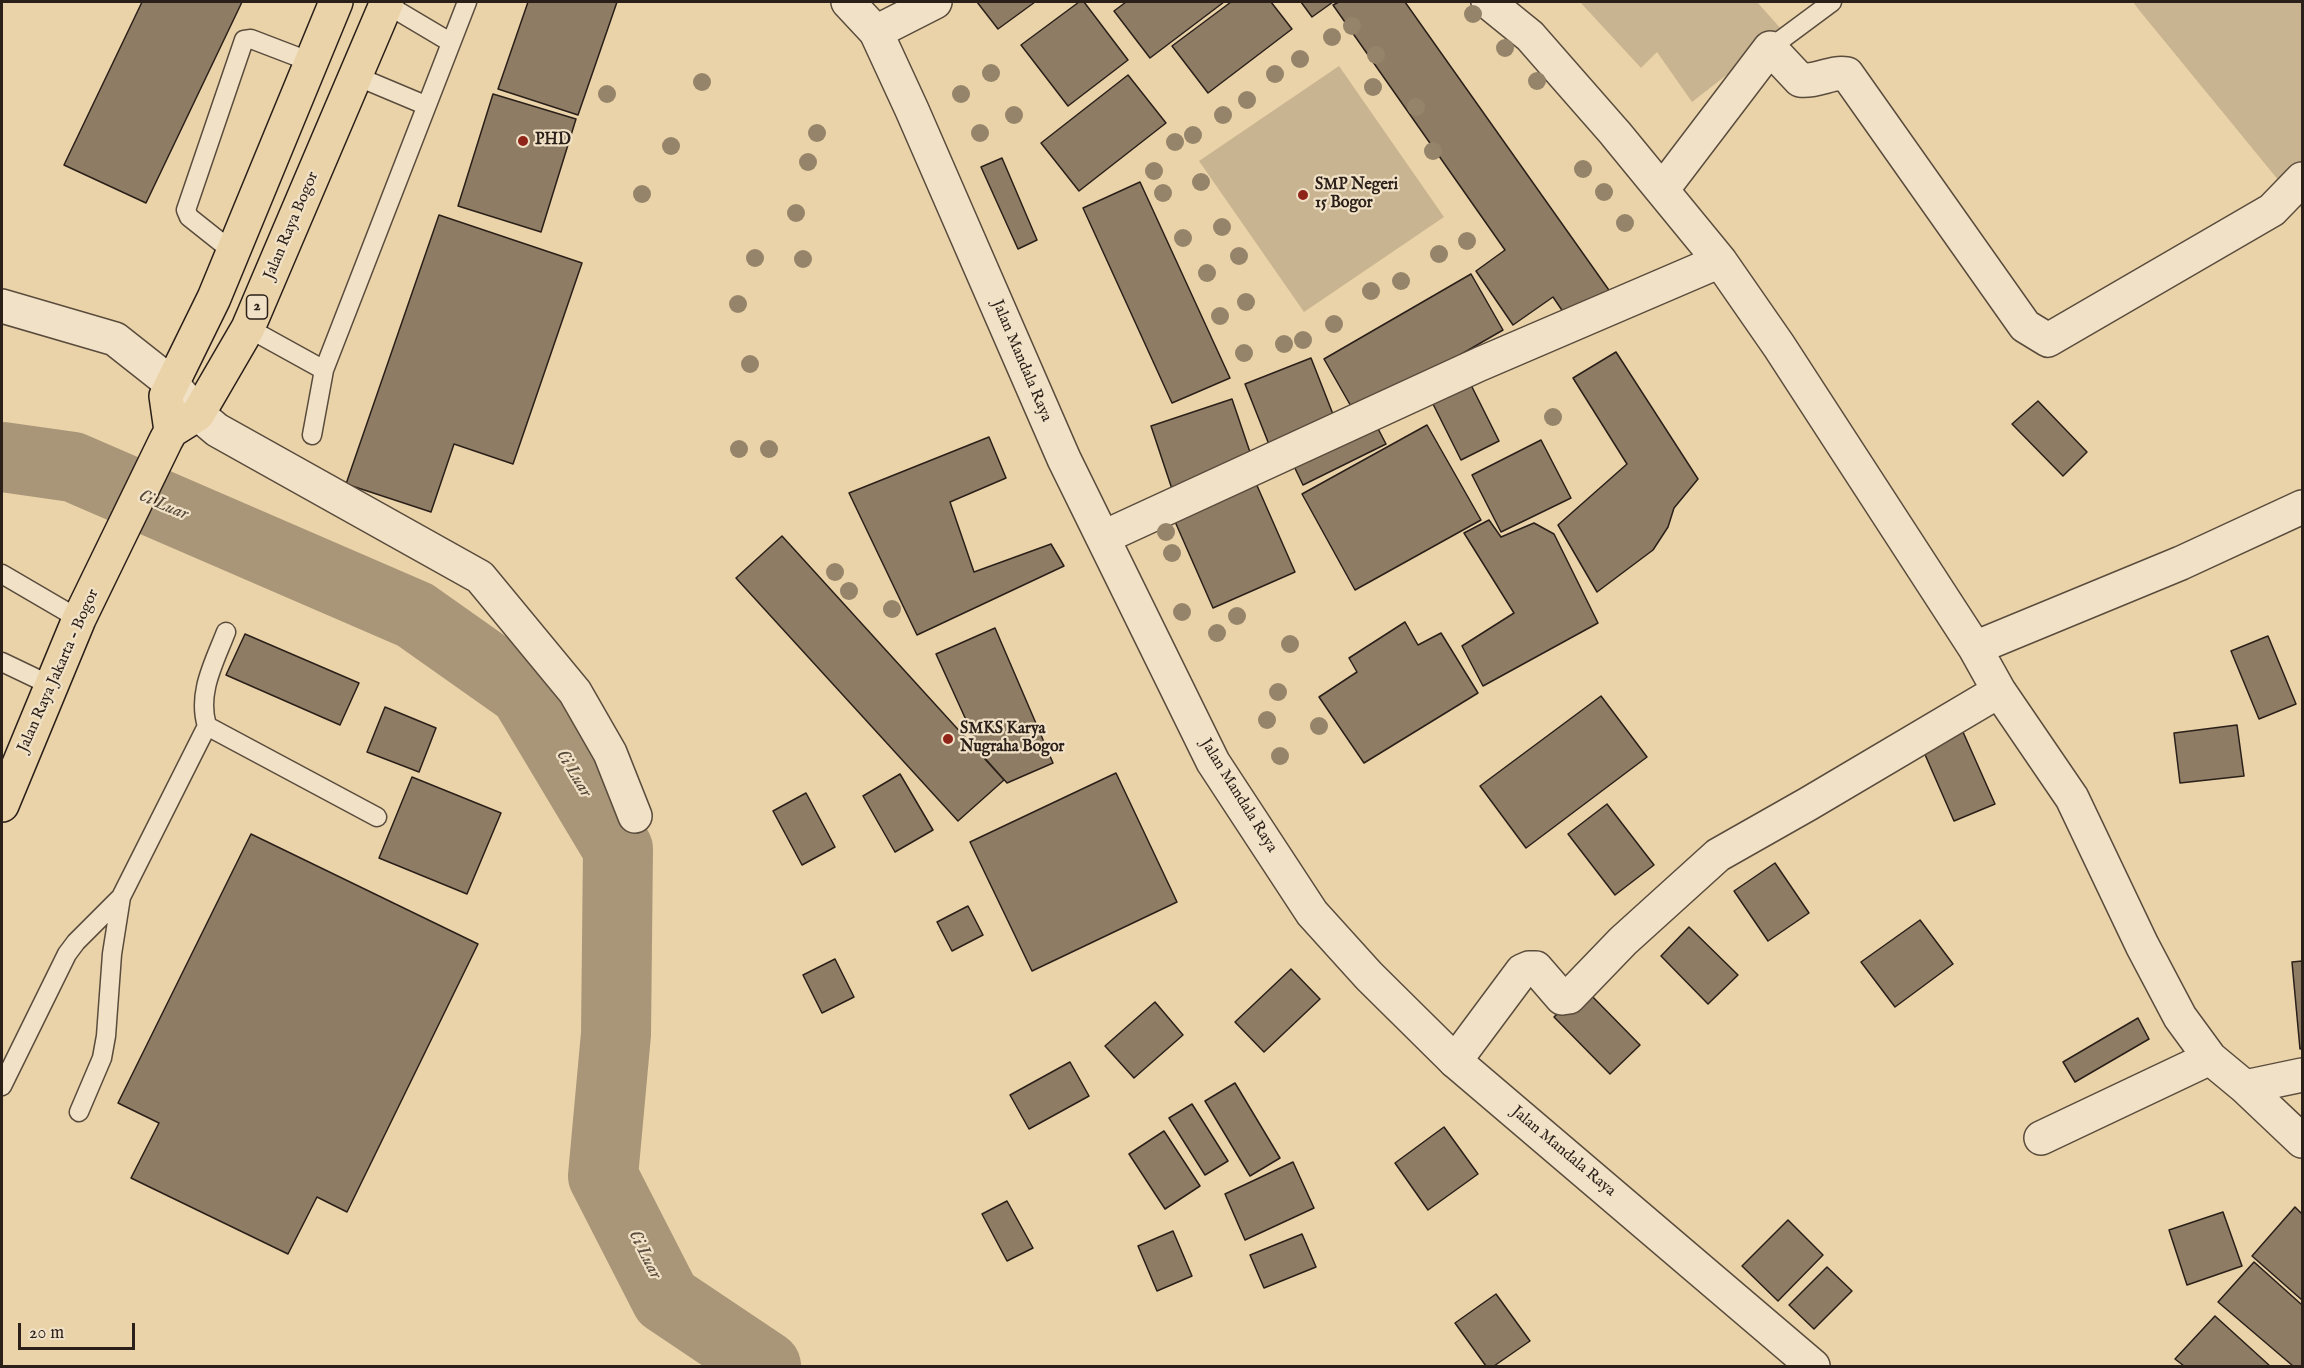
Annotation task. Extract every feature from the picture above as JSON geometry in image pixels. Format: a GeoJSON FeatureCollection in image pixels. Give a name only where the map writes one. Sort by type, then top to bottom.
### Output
{"type":"FeatureCollection","features":[{"type":"Feature","properties":{"kind":"highway"},"geometry":{"type":"LineString","coordinates":[[169,436],[166,396],[214,298],[336,2]]}},
{"type":"Feature","properties":{"kind":"highway","name":"Jalan Raya Bogor"},"geometry":{"type":"LineString","coordinates":[[169,436],[198,414],[248,328],[386,3]]}},
{"type":"Feature","properties":{"kind":"highway","name":"Jalan Raya Jakarta - Bogor"},"geometry":{"type":"LineString","coordinates":[[2,805],[79,619],[169,436]]}},
{"type":"Feature","properties":{"kind":"street","name":"Jalan Mandala Raya"},"geometry":{"type":"LineString","coordinates":[[848,2],[876,32],[1064,459],[1213,762],[1312,913],[1369,976],[1455,1061],[1813,1366]]}},
{"type":"Feature","properties":{"kind":"street"},"geometry":{"type":"LineString","coordinates":[[876,32],[935,2]]}},
{"type":"Feature","properties":{"kind":"street"},"geometry":{"type":"LineString","coordinates":[[1488,2],[1530,36],[1720,261],[1779,346],[1975,648],[1999,691],[2072,798],[2142,945],[2180,1017],[2210,1058],[2245,1087],[2302,1141]]}},
{"type":"Feature","properties":{"kind":"street"},"geometry":{"type":"LineString","coordinates":[[1662,190],[1770,48],[1800,80],[1813,82],[1839,72],[1847,74],[2025,326],[2048,340],[2272,210],[2302,179]]}},
{"type":"Feature","properties":{"kind":"street"},"geometry":{"type":"LineString","coordinates":[[1104,537],[1480,364],[1720,261]]}},
{"type":"Feature","properties":{"kind":"street"},"geometry":{"type":"LineString","coordinates":[[2,306],[116,339],[172,384],[198,414],[217,430],[480,577],[575,692],[609,753],[635,816]]}},
{"type":"Feature","properties":{"kind":"street"},"geometry":{"type":"LineString","coordinates":[[1975,648],[2181,562],[2302,507]]}},
{"type":"Feature","properties":{"kind":"street"},"geometry":{"type":"LineString","coordinates":[[1455,1061],[1522,971],[1536,968],[1562,998],[1569,997],[1623,941],[1718,855],[1999,691]]}},
{"type":"Feature","properties":{"kind":"street"},"geometry":{"type":"LineString","coordinates":[[2041,1138],[2210,1058]]}},
{"type":"Feature","properties":{"kind":"street"},"geometry":{"type":"LineString","coordinates":[[2245,1087],[2302,1075]]}},
{"type":"Feature","properties":{"kind":"lane"},"geometry":{"type":"LineString","coordinates":[[312,435],[324,370],[425,105],[467,2]]}},
{"type":"Feature","properties":{"kind":"lane"},"geometry":{"type":"LineString","coordinates":[[1770,48],[1832,2]]}},
{"type":"Feature","properties":{"kind":"lane"},"geometry":{"type":"LineString","coordinates":[[386,3],[450,42]]}},
{"type":"Feature","properties":{"kind":"lane"},"geometry":{"type":"LineString","coordinates":[[233,252],[189,218],[186,210],[244,40],[251,39],[311,62]]}},
{"type":"Feature","properties":{"kind":"lane"},"geometry":{"type":"LineString","coordinates":[[356,76],[425,105]]}},
{"type":"Feature","properties":{"kind":"lane"},"geometry":{"type":"LineString","coordinates":[[248,328],[324,370]]}},
{"type":"Feature","properties":{"kind":"lane"},"geometry":{"type":"LineString","coordinates":[[2,574],[79,619]]}},
{"type":"Feature","properties":{"kind":"lane"},"geometry":{"type":"LineString","coordinates":[[226,632],[204,690],[202,711],[207,726],[377,816]]}},
{"type":"Feature","properties":{"kind":"lane"},"geometry":{"type":"LineString","coordinates":[[2,662],[51,685]]}},
{"type":"Feature","properties":{"kind":"lane"},"geometry":{"type":"LineString","coordinates":[[2,1086],[67,954],[121,897],[207,726]]}},
{"type":"Feature","properties":{"kind":"lane"},"geometry":{"type":"LineString","coordinates":[[79,1112],[102,1058],[106,1036],[112,954],[121,897]]}},
{"type":"Feature","properties":{"kind":"shaded area"},"geometry":{"type":"Polygon","coordinates":[[[1580,2],[1757,2],[1783,31],[1692,102],[1657,52],[1641,68],[1580,2]]]}},
{"type":"Feature","properties":{"kind":"shaded area"},"geometry":{"type":"Polygon","coordinates":[[[2133,2],[2302,2],[2302,209],[2139,10],[2133,2]]]}},
{"type":"Feature","properties":{"kind":"shaded area"},"geometry":{"type":"Polygon","coordinates":[[[1339,66],[1444,217],[1304,312],[1199,161],[1339,66]]]}},
{"type":"Feature","properties":{"kind":"building"},"geometry":{"type":"Polygon","coordinates":[[[142,2],[242,2],[146,203],[64,165],[142,2]]]}},
{"type":"Feature","properties":{"kind":"building"},"geometry":{"type":"Polygon","coordinates":[[[528,2],[617,2],[578,115],[498,89],[528,2]]]}},
{"type":"Feature","properties":{"kind":"building"},"geometry":{"type":"Polygon","coordinates":[[[977,2],[1035,2],[998,29],[977,2]]]}},
{"type":"Feature","properties":{"kind":"building"},"geometry":{"type":"Polygon","coordinates":[[[1079,2],[1084,2],[1128,60],[1068,106],[1021,45],[1079,2]]]}},
{"type":"Feature","properties":{"kind":"building"},"geometry":{"type":"Polygon","coordinates":[[[1126,2],[1224,2],[1150,58],[1114,11],[1126,2]]]}},
{"type":"Feature","properties":{"kind":"building"},"geometry":{"type":"Polygon","coordinates":[[[1231,2],[1271,2],[1292,29],[1208,93],[1172,46],[1231,2]]]}},
{"type":"Feature","properties":{"kind":"building"},"geometry":{"type":"Polygon","coordinates":[[[1301,2],[1333,2],[1312,17],[1301,2]]]}},
{"type":"Feature","properties":{"kind":"building"},"geometry":{"type":"Polygon","coordinates":[[[1339,2],[1405,2],[1611,293],[1570,322],[1553,297],[1513,325],[1476,271],[1505,250],[1333,5],[1339,2]]]}},
{"type":"Feature","properties":{"kind":"building"},"geometry":{"type":"Polygon","coordinates":[[[1128,75],[1166,123],[1079,191],[1041,143],[1128,75]]]}},
{"type":"Feature","properties":{"kind":"building"},"geometry":{"type":"Polygon","coordinates":[[[493,94],[576,119],[541,232],[458,206],[493,94]]]}},
{"type":"Feature","properties":{"kind":"building"},"geometry":{"type":"Polygon","coordinates":[[[1002,158],[1037,240],[1018,249],[981,167],[1002,158]]]}},
{"type":"Feature","properties":{"kind":"building"},"geometry":{"type":"Polygon","coordinates":[[[1140,182],[1230,378],[1172,403],[1083,208],[1140,182]]]}},
{"type":"Feature","properties":{"kind":"building"},"geometry":{"type":"Polygon","coordinates":[[[439,215],[582,263],[513,464],[454,444],[431,512],[346,484],[439,215]]]}},
{"type":"Feature","properties":{"kind":"building"},"geometry":{"type":"Polygon","coordinates":[[[1471,274],[1503,330],[1356,415],[1324,359],[1471,274]]]}},
{"type":"Feature","properties":{"kind":"building"},"geometry":{"type":"Polygon","coordinates":[[[1616,352],[1698,479],[1674,508],[1668,527],[1653,550],[1597,592],[1558,525],[1627,464],[1573,378],[1616,352]]]}},
{"type":"Feature","properties":{"kind":"building"},"geometry":{"type":"Polygon","coordinates":[[[1311,358],[1338,427],[1272,452],[1245,384],[1311,358]]]}},
{"type":"Feature","properties":{"kind":"building"},"geometry":{"type":"Polygon","coordinates":[[[1465,373],[1499,441],[1461,460],[1427,392],[1465,373]]]}},
{"type":"Feature","properties":{"kind":"building"},"geometry":{"type":"Polygon","coordinates":[[[1232,399],[1254,464],[1173,492],[1151,426],[1232,399]]]}},
{"type":"Feature","properties":{"kind":"building"},"geometry":{"type":"Polygon","coordinates":[[[2038,401],[2087,452],[2063,476],[2012,424],[2038,401]]]}},
{"type":"Feature","properties":{"kind":"building"},"geometry":{"type":"Polygon","coordinates":[[[1373,419],[1386,444],[1303,485],[1291,460],[1373,419]]]}},
{"type":"Feature","properties":{"kind":"building"},"geometry":{"type":"Polygon","coordinates":[[[1427,425],[1481,520],[1355,590],[1302,494],[1427,425]]]}},
{"type":"Feature","properties":{"kind":"building"},"geometry":{"type":"Polygon","coordinates":[[[989,437],[1006,478],[950,502],[974,572],[1051,544],[1064,566],[917,635],[849,493],[989,437]]]}},
{"type":"Feature","properties":{"kind":"building"},"geometry":{"type":"Polygon","coordinates":[[[1541,440],[1571,498],[1501,532],[1472,475],[1541,440]]]}},
{"type":"Feature","properties":{"kind":"building"},"geometry":{"type":"Polygon","coordinates":[[[1255,481],[1295,572],[1213,608],[1173,517],[1255,481]]]}},
{"type":"Feature","properties":{"kind":"building"},"geometry":{"type":"Polygon","coordinates":[[[1489,520],[1501,537],[1534,523],[1554,534],[1598,623],[1483,686],[1462,646],[1514,613],[1464,533],[1489,520]]]}},
{"type":"Feature","properties":{"kind":"building"},"geometry":{"type":"Polygon","coordinates":[[[782,536],[1004,780],[958,821],[736,578],[782,536]]]}},
{"type":"Feature","properties":{"kind":"building"},"geometry":{"type":"Polygon","coordinates":[[[1405,622],[1418,645],[1441,633],[1478,693],[1364,763],[1319,697],[1357,672],[1349,658],[1405,622]]]}},
{"type":"Feature","properties":{"kind":"building"},"geometry":{"type":"Polygon","coordinates":[[[995,628],[1053,763],[1007,783],[982,755],[936,654],[995,628]]]}},
{"type":"Feature","properties":{"kind":"building"},"geometry":{"type":"Polygon","coordinates":[[[245,634],[359,683],[340,725],[226,675],[245,634]]]}},
{"type":"Feature","properties":{"kind":"building"},"geometry":{"type":"Polygon","coordinates":[[[2268,636],[2296,704],[2259,719],[2231,651],[2268,636]]]}},
{"type":"Feature","properties":{"kind":"building"},"geometry":{"type":"Polygon","coordinates":[[[1601,696],[1647,757],[1526,848],[1480,786],[1601,696]]]}},
{"type":"Feature","properties":{"kind":"building"},"geometry":{"type":"Polygon","coordinates":[[[385,707],[436,728],[419,772],[367,752],[385,707]]]}},
{"type":"Feature","properties":{"kind":"building"},"geometry":{"type":"Polygon","coordinates":[[[2237,725],[2244,776],[2180,783],[2174,733],[2237,725]]]}},
{"type":"Feature","properties":{"kind":"building"},"geometry":{"type":"Polygon","coordinates":[[[1963,732],[1995,804],[1954,821],[1923,750],[1963,732]]]}},
{"type":"Feature","properties":{"kind":"building"},"geometry":{"type":"Polygon","coordinates":[[[1116,773],[1177,902],[1032,971],[970,842],[1116,773]]]}},
{"type":"Feature","properties":{"kind":"building"},"geometry":{"type":"Polygon","coordinates":[[[900,774],[933,830],[895,852],[863,796],[900,774]]]}},
{"type":"Feature","properties":{"kind":"building"},"geometry":{"type":"Polygon","coordinates":[[[412,777],[501,813],[467,894],[379,858],[412,777]]]}},
{"type":"Feature","properties":{"kind":"building"},"geometry":{"type":"Polygon","coordinates":[[[806,793],[835,847],[802,865],[773,811],[806,793]]]}},
{"type":"Feature","properties":{"kind":"building"},"geometry":{"type":"Polygon","coordinates":[[[1607,804],[1654,865],[1615,895],[1568,834],[1607,804]]]}},
{"type":"Feature","properties":{"kind":"building"},"geometry":{"type":"Polygon","coordinates":[[[251,834],[478,944],[347,1212],[317,1197],[288,1254],[131,1178],[159,1123],[118,1103],[251,834]]]}},
{"type":"Feature","properties":{"kind":"building"},"geometry":{"type":"Polygon","coordinates":[[[1775,863],[1809,913],[1768,941],[1734,891],[1775,863]]]}},
{"type":"Feature","properties":{"kind":"building"},"geometry":{"type":"Polygon","coordinates":[[[968,906],[983,935],[952,951],[937,922],[968,906]]]}},
{"type":"Feature","properties":{"kind":"building"},"geometry":{"type":"Polygon","coordinates":[[[1920,920],[1953,964],[1895,1007],[1861,962],[1920,920]]]}},
{"type":"Feature","properties":{"kind":"building"},"geometry":{"type":"Polygon","coordinates":[[[1689,927],[1738,975],[1708,1004],[1661,956],[1689,927]]]}},
{"type":"Feature","properties":{"kind":"building"},"geometry":{"type":"Polygon","coordinates":[[[835,959],[854,997],[822,1013],[803,975],[835,959]]]}},
{"type":"Feature","properties":{"kind":"building"},"geometry":{"type":"Polygon","coordinates":[[[2302,961],[2302,1048],[2300,1049],[2292,962],[2302,961]]]}},
{"type":"Feature","properties":{"kind":"building"},"geometry":{"type":"Polygon","coordinates":[[[1291,969],[1320,999],[1264,1052],[1235,1022],[1291,969]]]}},
{"type":"Feature","properties":{"kind":"building"},"geometry":{"type":"Polygon","coordinates":[[[1584,988],[1640,1045],[1610,1074],[1554,1017],[1584,988]]]}},
{"type":"Feature","properties":{"kind":"building"},"geometry":{"type":"Polygon","coordinates":[[[1155,1002],[1183,1035],[1134,1078],[1105,1046],[1155,1002]]]}},
{"type":"Feature","properties":{"kind":"building"},"geometry":{"type":"Polygon","coordinates":[[[2138,1018],[2149,1039],[2075,1082],[2063,1062],[2138,1018]]]}},
{"type":"Feature","properties":{"kind":"building"},"geometry":{"type":"Polygon","coordinates":[[[1070,1062],[1089,1096],[1029,1129],[1010,1095],[1070,1062]]]}},
{"type":"Feature","properties":{"kind":"building"},"geometry":{"type":"Polygon","coordinates":[[[1235,1083],[1280,1158],[1250,1176],[1205,1101],[1235,1083]]]}},
{"type":"Feature","properties":{"kind":"building"},"geometry":{"type":"Polygon","coordinates":[[[1192,1104],[1228,1161],[1205,1175],[1169,1118],[1192,1104]]]}},
{"type":"Feature","properties":{"kind":"building"},"geometry":{"type":"Polygon","coordinates":[[[1444,1127],[1478,1174],[1428,1210],[1395,1163],[1444,1127]]]}},
{"type":"Feature","properties":{"kind":"building"},"geometry":{"type":"Polygon","coordinates":[[[1164,1131],[1200,1186],[1165,1209],[1129,1154],[1164,1131]]]}},
{"type":"Feature","properties":{"kind":"building"},"geometry":{"type":"Polygon","coordinates":[[[1293,1162],[1314,1208],[1245,1240],[1225,1194],[1293,1162]]]}},
{"type":"Feature","properties":{"kind":"building"},"geometry":{"type":"Polygon","coordinates":[[[1007,1201],[1033,1248],[1007,1261],[982,1214],[1007,1201]]]}},
{"type":"Feature","properties":{"kind":"building"},"geometry":{"type":"Polygon","coordinates":[[[2295,1207],[2302,1214],[2302,1300],[2252,1256],[2295,1207]]]}},
{"type":"Feature","properties":{"kind":"building"},"geometry":{"type":"Polygon","coordinates":[[[2223,1212],[2242,1266],[2187,1285],[2169,1230],[2223,1212]]]}},
{"type":"Feature","properties":{"kind":"building"},"geometry":{"type":"Polygon","coordinates":[[[1788,1220],[1823,1255],[1778,1301],[1742,1266],[1788,1220]]]}},
{"type":"Feature","properties":{"kind":"building"},"geometry":{"type":"Polygon","coordinates":[[[1173,1231],[1192,1276],[1157,1291],[1138,1246],[1173,1231]]]}},
{"type":"Feature","properties":{"kind":"building"},"geometry":{"type":"Polygon","coordinates":[[[1302,1234],[1316,1267],[1264,1288],[1250,1255],[1302,1234]]]}},
{"type":"Feature","properties":{"kind":"building"},"geometry":{"type":"Polygon","coordinates":[[[2254,1262],[2302,1305],[2302,1366],[2293,1366],[2218,1302],[2254,1262]]]}},
{"type":"Feature","properties":{"kind":"building"},"geometry":{"type":"Polygon","coordinates":[[[1827,1267],[1852,1291],[1814,1329],[1789,1305],[1827,1267]]]}},
{"type":"Feature","properties":{"kind":"building"},"geometry":{"type":"Polygon","coordinates":[[[1496,1294],[1530,1341],[1494,1366],[1486,1366],[1455,1323],[1496,1294]]]}},
{"type":"Feature","properties":{"kind":"building"},"geometry":{"type":"Polygon","coordinates":[[[2215,1316],[2270,1366],[2184,1366],[2175,1359],[2215,1316]]]}},
{"type":"Feature","properties":{"kind":"waterway","name":"Ci Luar"},"geometry":{"type":"LineString","coordinates":[[2,457],[73,467],[415,615],[524,692],[618,849],[616,1034],[603,1176],[666,1299],[766,1366]]}},
{"type":"Feature","properties":{"kind":"place","name":"PHD"},"geometry":{"type":"Point","coordinates":[523,141]}},
{"type":"Feature","properties":{"kind":"place","name":"SMP Negeri 15 Bogor"},"geometry":{"type":"Point","coordinates":[1303,195]}},
{"type":"Feature","properties":{"kind":"place","name":"SMKS Karya Nugraha Bogor"},"geometry":{"type":"Point","coordinates":[948,739]}}]}
